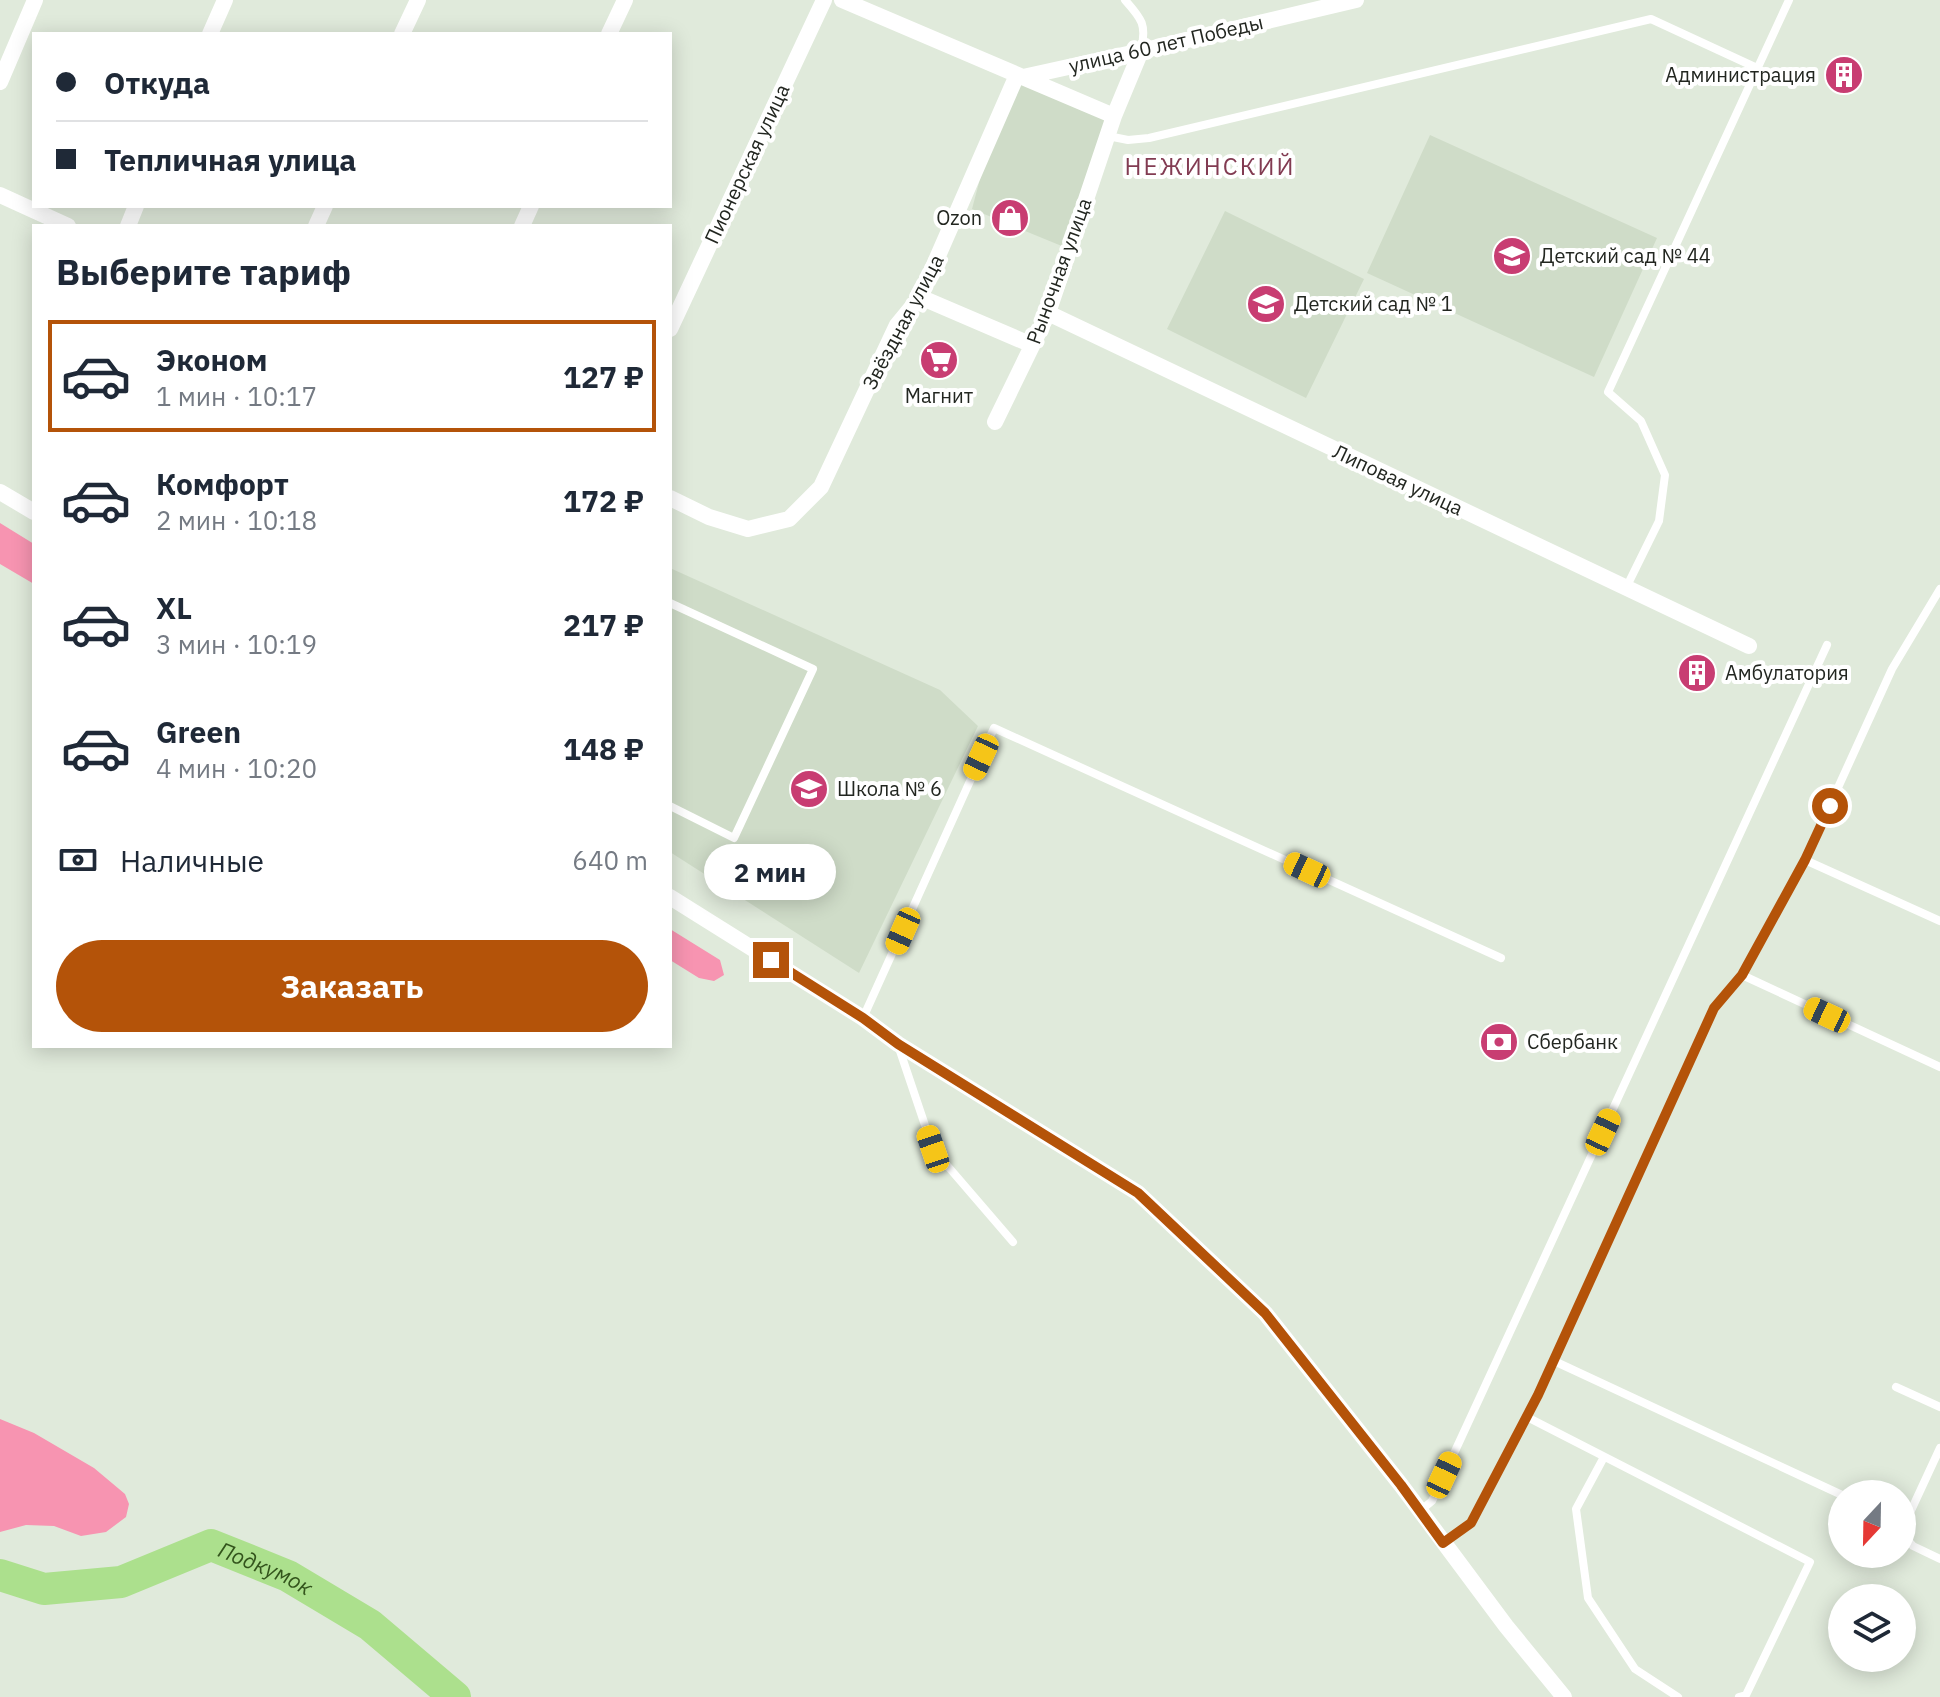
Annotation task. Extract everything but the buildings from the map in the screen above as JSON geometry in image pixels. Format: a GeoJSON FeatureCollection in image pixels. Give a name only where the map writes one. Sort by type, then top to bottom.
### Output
{"type":"FeatureCollection","features":[{"type":"Feature","properties":{"kind":"street"},"geometry":{"type":"LineString","coordinates":[[0,82],[35,0]]}},
{"type":"Feature","properties":{"kind":"street"},"geometry":{"type":"LineString","coordinates":[[211,32],[225,0]]}},
{"type":"Feature","properties":{"kind":"street"},"geometry":{"type":"LineString","coordinates":[[403,32],[418,0]]}},
{"type":"Feature","properties":{"kind":"street"},"geometry":{"type":"LineString","coordinates":[[610,32],[625,0]]}},
{"type":"Feature","properties":{"kind":"street","name":"Пионерская улица"},"geometry":{"type":"LineString","coordinates":[[672,325],[824,0]]}},
{"type":"Feature","properties":{"kind":"street","name":"улица 60 лет Победы"},"geometry":{"type":"LineString","coordinates":[[842,0],[1114,116]]}},
{"type":"Feature","properties":{"kind":"street","name":"улица 60 лет Победы"},"geometry":{"type":"LineString","coordinates":[[1020,76],[1356,0]]}},
{"type":"Feature","properties":{"kind":"street","name":"Рыночная улица"},"geometry":{"type":"LineString","coordinates":[[995,422],[1048,313],[1114,116],[1141,51]]}},
{"type":"Feature","properties":{"kind":"street","name":"Звёздная улица"},"geometry":{"type":"LineString","coordinates":[[672,499],[709,517],[748,529],[789,519],[821,487],[897,325],[920,297],[1020,76]]}},
{"type":"Feature","properties":{"kind":"street"},"geometry":{"type":"LineString","coordinates":[[0,195],[64,224]]}},
{"type":"Feature","properties":{"kind":"street"},"geometry":{"type":"LineString","coordinates":[[920,297],[1032,345]]}},
{"type":"Feature","properties":{"kind":"street","name":"Липовая улица"},"geometry":{"type":"LineString","coordinates":[[1048,313],[1749,646]]}},
{"type":"Feature","properties":{"kind":"street"},"geometry":{"type":"LineString","coordinates":[[0,492],[32,511]]}},
{"type":"Feature","properties":{"kind":"street"},"geometry":{"type":"LineString","coordinates":[[672,898],[1138,1193],[1265,1313],[1564,1697]]}},
{"type":"Feature","properties":{"kind":"lane"},"geometry":{"type":"LineString","coordinates":[[1125,0],[1140,18],[1145,32],[1141,51]]}},
{"type":"Feature","properties":{"kind":"lane"},"geometry":{"type":"LineString","coordinates":[[1626,589],[1659,521],[1665,475],[1641,421],[1608,392],[1789,0]]}},
{"type":"Feature","properties":{"kind":"lane"},"geometry":{"type":"LineString","coordinates":[[1108,136],[1128,140],[1149,138],[1651,19],[1757,68]]}},
{"type":"Feature","properties":{"kind":"lane"},"geometry":{"type":"LineString","coordinates":[[1443,1543],[1471,1523],[1527,1417],[1714,1008],[1742,975],[1805,860],[1892,669],[1940,589]]}},
{"type":"Feature","properties":{"kind":"lane"},"geometry":{"type":"LineString","coordinates":[[672,604],[813,669],[734,838],[672,807]]}},
{"type":"Feature","properties":{"kind":"lane"},"geometry":{"type":"LineString","coordinates":[[1419,1511],[1432,1501],[1827,645]]}},
{"type":"Feature","properties":{"kind":"lane"},"geometry":{"type":"LineString","coordinates":[[863,1018],[994,728],[1501,958]]}},
{"type":"Feature","properties":{"kind":"lane"},"geometry":{"type":"LineString","coordinates":[[1805,860],[1940,921]]}},
{"type":"Feature","properties":{"kind":"lane"},"geometry":{"type":"LineString","coordinates":[[1742,975],[1940,1067]]}},
{"type":"Feature","properties":{"kind":"lane"},"geometry":{"type":"LineString","coordinates":[[898,1044],[933,1149],[1013,1242]]}},
{"type":"Feature","properties":{"kind":"lane"},"geometry":{"type":"LineString","coordinates":[[1554,1361],[1828,1488]]}},
{"type":"Feature","properties":{"kind":"lane"},"geometry":{"type":"LineString","coordinates":[[1896,1387],[1940,1407]]}},
{"type":"Feature","properties":{"kind":"lane"},"geometry":{"type":"LineString","coordinates":[[1527,1417],[1810,1562],[1746,1695],[1739,1697]]}},
{"type":"Feature","properties":{"kind":"lane"},"geometry":{"type":"LineString","coordinates":[[1916,1501],[1940,1448]]}},
{"type":"Feature","properties":{"kind":"lane"},"geometry":{"type":"LineString","coordinates":[[1604,1457],[1576,1509],[1588,1598],[1635,1669],[1678,1697]]}},
{"type":"Feature","properties":{"kind":"lane"},"geometry":{"type":"LineString","coordinates":[[1916,1547],[1940,1559]]}},
{"type":"Feature","properties":{"kind":"shaded area"},"geometry":{"type":"Polygon","coordinates":[[[1023,77],[1114,116],[1069,249],[972,209],[1002,96],[1023,77]]]}},
{"type":"Feature","properties":{"kind":"shaded area","name":"Детский сад № 44"},"geometry":{"type":"Polygon","coordinates":[[[1430,135],[1657,238],[1594,377],[1367,273],[1430,135]]]}},
{"type":"Feature","properties":{"kind":"shaded area","name":"Детский сад № 1"},"geometry":{"type":"Polygon","coordinates":[[[1225,211],[1364,279],[1306,398],[1167,329],[1225,211]]]}},
{"type":"Feature","properties":{"kind":"shaded area"},"geometry":{"type":"Polygon","coordinates":[[[0,523],[32,543],[32,583],[0,564],[0,523]]]}},
{"type":"Feature","properties":{"kind":"shaded area","name":"Школа № 6"},"geometry":{"type":"Polygon","coordinates":[[[672,569],[940,690],[978,726],[859,973],[672,853],[672,569]]]}},
{"type":"Feature","properties":{"kind":"shaded area"},"geometry":{"type":"Polygon","coordinates":[[[672,930],[720,960],[724,975],[714,981],[699,978],[672,961],[672,930]]]}},
{"type":"Feature","properties":{"kind":"shaded area"},"geometry":{"type":"Polygon","coordinates":[[[0,1419],[34,1433],[94,1468],[125,1494],[129,1504],[126,1517],[106,1532],[81,1536],[54,1526],[26,1525],[0,1532],[0,1419]]]}},
{"type":"Feature","properties":{"kind":"waterway","name":"Подкумок"},"geometry":{"type":"LineString","coordinates":[[0,1575],[44,1589],[121,1582],[211,1545],[288,1576],[370,1625],[455,1697]]}},
{"type":"Feature","properties":{"kind":"place","name":"Администрация"},"geometry":{"type":"Point","coordinates":[1844,75]}},
{"type":"Feature","properties":{"kind":"place","name":"Ozon"},"geometry":{"type":"Point","coordinates":[1010,218]}},
{"type":"Feature","properties":{"kind":"place","name":"Детский сад № 44"},"geometry":{"type":"Point","coordinates":[1512,256]}},
{"type":"Feature","properties":{"kind":"place","name":"Детский сад № 1"},"geometry":{"type":"Point","coordinates":[1266,304]}},
{"type":"Feature","properties":{"kind":"place","name":"Магнит"},"geometry":{"type":"Point","coordinates":[939,360]}},
{"type":"Feature","properties":{"kind":"place","name":"Амбулатория"},"geometry":{"type":"Point","coordinates":[1697,673]}},
{"type":"Feature","properties":{"kind":"place","name":"Школа № 6"},"geometry":{"type":"Point","coordinates":[809,789]}},
{"type":"Feature","properties":{"kind":"place","name":"Сбербанк"},"geometry":{"type":"Point","coordinates":[1499,1042]}},
{"type":"Feature","properties":{"kind":"district","name":"НЕЖИНСКИЙ"},"geometry":{"type":"Point","coordinates":[1210,167]}},
{"type":"Feature","properties":{"kind":"route"},"geometry":{"type":"LineString","coordinates":[[771,960],[898,1044],[1138,1193],[1265,1313],[1443,1543],[1471,1523],[1538,1395],[1714,1008],[1742,975],[1805,860],[1830,806]]}}]}
